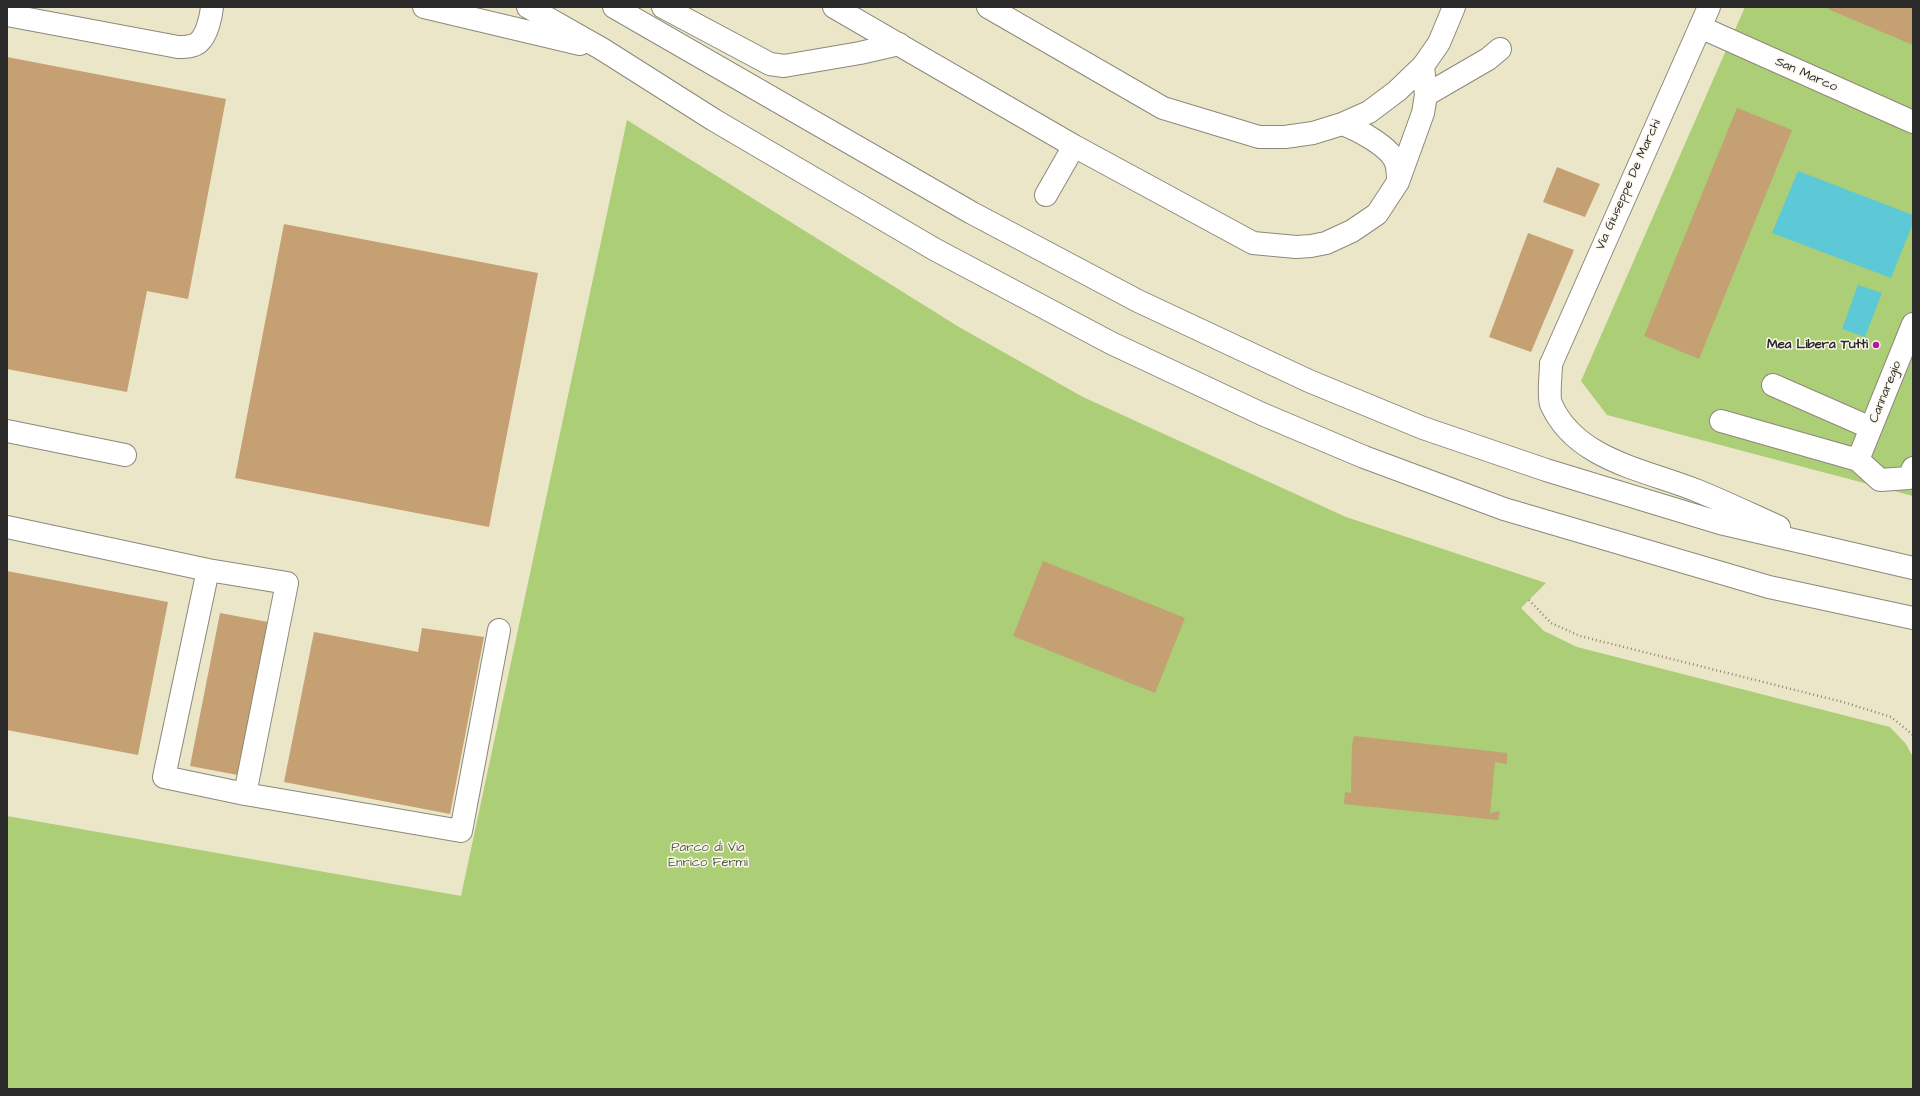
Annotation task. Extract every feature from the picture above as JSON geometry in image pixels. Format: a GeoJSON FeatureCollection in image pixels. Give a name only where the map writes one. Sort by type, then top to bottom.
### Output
{"type":"FeatureCollection","features":[{"type":"Feature","properties":{"kind":"main road"},"geometry":{"type":"LineString","coordinates":[[7,15],[178,47],[194,45],[200,42],[208,26],[212,7]]}},
{"type":"Feature","properties":{"kind":"main road"},"geometry":{"type":"LineString","coordinates":[[424,7],[602,49]]}},
{"type":"Feature","properties":{"kind":"main road"},"geometry":{"type":"LineString","coordinates":[[528,7],[602,49],[714,120],[934,249],[1111,343],[1262,414],[1364,457],[1504,509],[1769,587],[1913,618]]}},
{"type":"Feature","properties":{"kind":"main road"},"geometry":{"type":"LineString","coordinates":[[614,7],[972,213],[1138,302],[1308,381],[1423,428],[1546,470],[1720,523],[1825,549],[1913,568]]}},
{"type":"Feature","properties":{"kind":"main road"},"geometry":{"type":"LineString","coordinates":[[663,7],[770,64],[791,65],[860,53],[899,44]]}},
{"type":"Feature","properties":{"kind":"main road"},"geometry":{"type":"LineString","coordinates":[[834,7],[1074,146],[1253,244],[1296,248],[1326,243],[1352,231],[1377,214],[1398,182],[1423,113],[1426,95],[1423,66]]}},
{"type":"Feature","properties":{"kind":"main road"},"geometry":{"type":"LineString","coordinates":[[988,7],[1163,108],[1259,137],[1285,137],[1313,133],[1342,124],[1369,112],[1397,91],[1423,66],[1439,42],[1454,7]]}},
{"type":"Feature","properties":{"kind":"main road","name":"Via Giuseppe De Marchi"},"geometry":{"type":"LineString","coordinates":[[1709,7],[1551,364],[1550,402],[1568,431],[1600,454],[1647,475],[1697,491],[1825,549]]}},
{"type":"Feature","properties":{"kind":"main road","name":"San Marco"},"geometry":{"type":"LineString","coordinates":[[1700,27],[1913,122]]}},
{"type":"Feature","properties":{"kind":"main road"},"geometry":{"type":"LineString","coordinates":[[1426,95],[1488,60],[1500,50]]}},
{"type":"Feature","properties":{"kind":"main road"},"geometry":{"type":"LineString","coordinates":[[1342,124],[1358,130],[1371,138],[1392,156],[1396,162],[1398,182]]}},
{"type":"Feature","properties":{"kind":"main road"},"geometry":{"type":"LineString","coordinates":[[1046,195],[1074,146]]}},
{"type":"Feature","properties":{"kind":"main road","name":"Cannaregio"},"geometry":{"type":"LineString","coordinates":[[1858,460],[1913,324]]}},
{"type":"Feature","properties":{"kind":"main road"},"geometry":{"type":"LineString","coordinates":[[1773,385],[1871,428]]}},
{"type":"Feature","properties":{"kind":"main road"},"geometry":{"type":"LineString","coordinates":[[1721,421],[1858,460],[1880,480],[1909,478],[1913,468]]}},
{"type":"Feature","properties":{"kind":"main road"},"geometry":{"type":"LineString","coordinates":[[7,431],[125,455]]}},
{"type":"Feature","properties":{"kind":"main road"},"geometry":{"type":"LineString","coordinates":[[7,527],[208,570],[286,583],[245,794]]}},
{"type":"Feature","properties":{"kind":"main road"},"geometry":{"type":"LineString","coordinates":[[208,570],[164,777],[245,794],[461,831],[499,630]]}},
{"type":"Feature","properties":{"kind":"path"},"geometry":{"type":"LineString","coordinates":[[1529,600],[1551,623],[1580,636],[1843,702],[1890,717],[1913,735]]}},
{"type":"Feature","properties":{"kind":"green space"},"geometry":{"type":"Polygon","coordinates":[[[1745,7],[1913,7],[1913,496],[1607,415],[1581,381],[1745,7]]]}},
{"type":"Feature","properties":{"kind":"green space","name":"Parco di Via Enrico Fermi"},"geometry":{"type":"Polygon","coordinates":[[[627,120],[959,327],[1083,397],[1346,517],[1546,583],[1521,608],[1544,631],[1577,647],[1890,727],[1906,744],[1913,757],[1913,1089],[7,1089],[7,816],[461,896],[627,120]]]}},
{"type":"Feature","properties":{"kind":"water"},"geometry":{"type":"Polygon","coordinates":[[[1798,171],[1913,215],[1913,223],[1891,278],[1772,233],[1798,171]]]}},
{"type":"Feature","properties":{"kind":"water"},"geometry":{"type":"Polygon","coordinates":[[[1858,285],[1882,293],[1865,337],[1842,329],[1858,285]]]}},
{"type":"Feature","properties":{"kind":"building"},"geometry":{"type":"Polygon","coordinates":[[[1829,7],[1913,7],[1913,45],[1828,9],[1829,7]]]}},
{"type":"Feature","properties":{"kind":"building"},"geometry":{"type":"Polygon","coordinates":[[[7,57],[226,99],[188,299],[147,291],[127,392],[7,369],[7,57]]]}},
{"type":"Feature","properties":{"kind":"building"},"geometry":{"type":"Polygon","coordinates":[[[1737,108],[1792,130],[1699,359],[1644,336],[1737,108]]]}},
{"type":"Feature","properties":{"kind":"building"},"geometry":{"type":"Polygon","coordinates":[[[1557,167],[1600,184],[1585,217],[1543,202],[1557,167]]]}},
{"type":"Feature","properties":{"kind":"building"},"geometry":{"type":"Polygon","coordinates":[[[284,224],[538,273],[489,527],[235,478],[284,224]]]}},
{"type":"Feature","properties":{"kind":"building"},"geometry":{"type":"Polygon","coordinates":[[[1528,233],[1574,250],[1531,352],[1489,337],[1528,233]]]}},
{"type":"Feature","properties":{"kind":"building"},"geometry":{"type":"Polygon","coordinates":[[[1043,561],[1185,618],[1155,693],[1013,636],[1043,561]]]}},
{"type":"Feature","properties":{"kind":"building"},"geometry":{"type":"Polygon","coordinates":[[[7,571],[168,602],[138,755],[7,730],[7,571]]]}},
{"type":"Feature","properties":{"kind":"building"},"geometry":{"type":"Polygon","coordinates":[[[220,613],[268,622],[238,775],[190,766],[220,613]]]}},
{"type":"Feature","properties":{"kind":"building"},"geometry":{"type":"Polygon","coordinates":[[[422,628],[484,637],[450,814],[284,782],[314,632],[418,652],[422,628]]]}},
{"type":"Feature","properties":{"kind":"building"},"geometry":{"type":"Polygon","coordinates":[[[1354,736],[1507,753],[1507,764],[1495,762],[1490,813],[1500,811],[1498,820],[1344,804],[1345,792],[1351,793],[1352,745],[1354,736]]]}},
{"type":"Feature","properties":{"kind":"place","name":"Mea Libera Tutti"},"geometry":{"type":"Point","coordinates":[1876,345]}}]}
